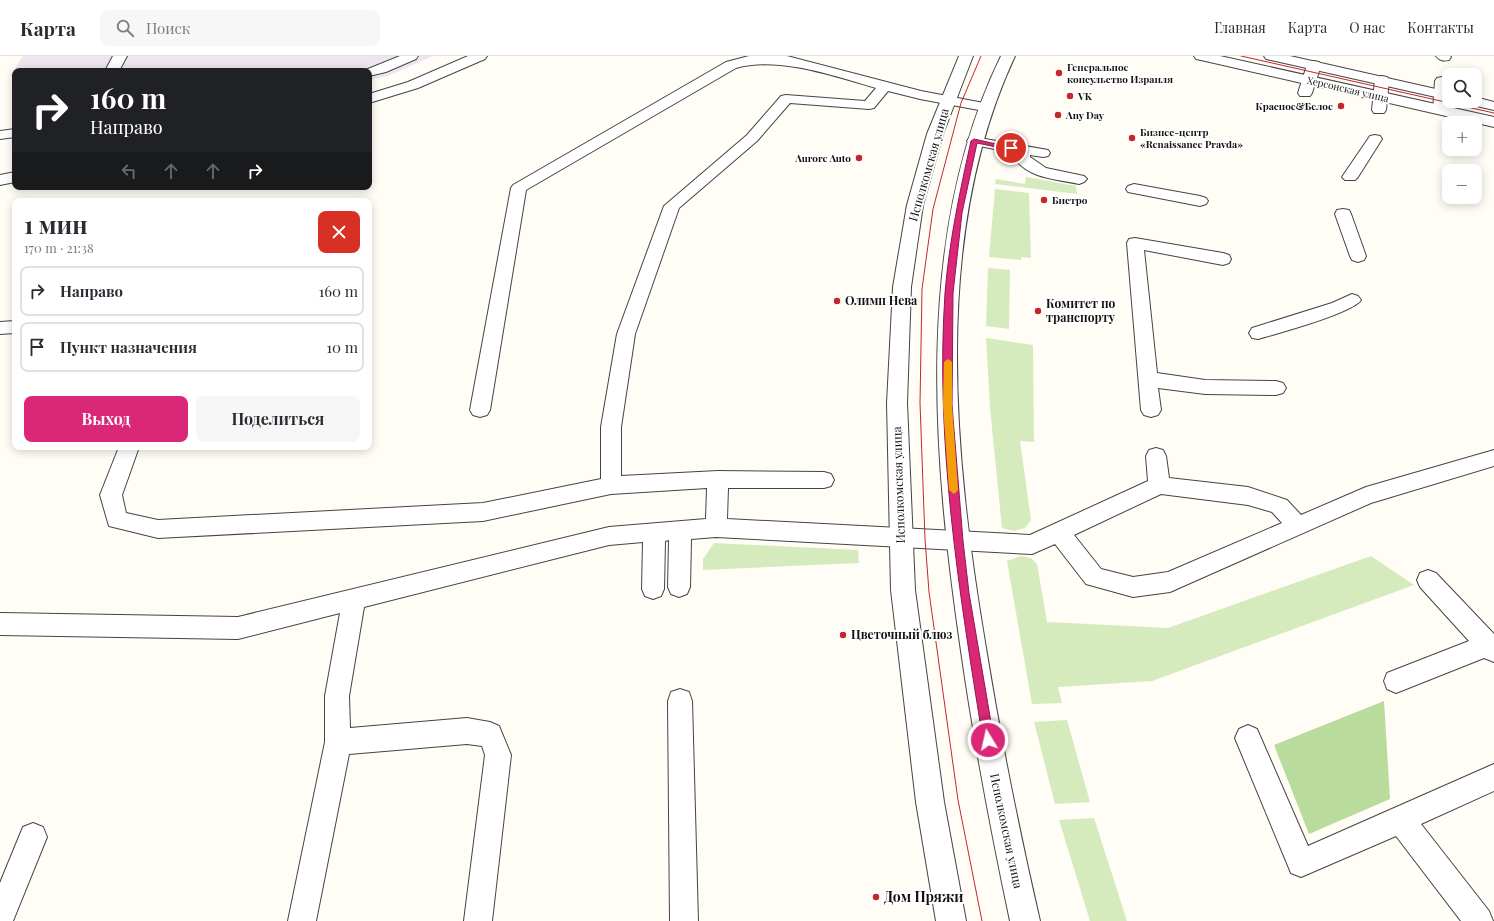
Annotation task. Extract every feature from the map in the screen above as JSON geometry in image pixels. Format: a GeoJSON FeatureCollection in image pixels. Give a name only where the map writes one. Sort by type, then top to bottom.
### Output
{"type":"FeatureCollection","features":[{"type":"Feature","properties":{"kind":"street"},"geometry":{"type":"LineString","coordinates":[[372,99],[413,85],[480,56]]}},
{"type":"Feature","properties":{"kind":"street","name":"Исполкомская улица"},"geometry":{"type":"LineString","coordinates":[[951,921],[930,802],[902,590],[897,403],[902,287],[915,204],[935,134],[947,100],[966,56]]}},
{"type":"Feature","properties":{"kind":"street","name":"Исполкомская улица"},"geometry":{"type":"LineString","coordinates":[[1008,56],[984,107],[974,141],[959,213],[949,293],[947,405],[958,541],[964,593],[998,798],[1025,921]]}},
{"type":"Feature","properties":{"kind":"street","name":"Херсонская улица"},"geometry":{"type":"LineString","coordinates":[[1201,56],[1379,103],[1440,110],[1494,122]]}},
{"type":"Feature","properties":{"kind":"street","name":"Херсонская улица"},"geometry":{"type":"LineString","coordinates":[[1271,56],[1310,62],[1382,80],[1442,90]]}},
{"type":"Feature","properties":{"kind":"street"},"geometry":{"type":"LineString","coordinates":[[1482,103],[1494,106]]}},
{"type":"Feature","properties":{"kind":"street"},"geometry":{"type":"LineString","coordinates":[[0,180],[12,178]]}},
{"type":"Feature","properties":{"kind":"lane"},"geometry":{"type":"LineString","coordinates":[[114,68],[120,56]]}},
{"type":"Feature","properties":{"kind":"lane"},"geometry":{"type":"LineString","coordinates":[[372,71],[411,56]]}},
{"type":"Feature","properties":{"kind":"lane"},"geometry":{"type":"LineString","coordinates":[[714,57],[731,65]]}},
{"type":"Feature","properties":{"kind":"lane"},"geometry":{"type":"LineString","coordinates":[[480,410],[519,188],[731,65],[746,60],[766,57],[786,60],[885,86],[984,107]]}},
{"type":"Feature","properties":{"kind":"lane"},"geometry":{"type":"LineString","coordinates":[[1306,84],[1310,62]]}},
{"type":"Feature","properties":{"kind":"lane"},"geometry":{"type":"LineString","coordinates":[[1379,103],[1382,80]]}},
{"type":"Feature","properties":{"kind":"lane"},"geometry":{"type":"LineString","coordinates":[[611,485],[611,427],[626,334],[672,206],[752,138],[786,99],[869,105],[885,86]]}},
{"type":"Feature","properties":{"kind":"lane"},"geometry":{"type":"LineString","coordinates":[[1440,110],[1442,100]]}},
{"type":"Feature","properties":{"kind":"lane"},"geometry":{"type":"LineString","coordinates":[[0,135],[12,133]]}},
{"type":"Feature","properties":{"kind":"lane"},"geometry":{"type":"LineString","coordinates":[[1350,177],[1375,139]]}},
{"type":"Feature","properties":{"kind":"lane"},"geometry":{"type":"LineString","coordinates":[[974,141],[1043,153]]}},
{"type":"Feature","properties":{"kind":"lane"},"geometry":{"type":"LineString","coordinates":[[1023,150],[1022,158],[1026,164],[1035,170],[1079,179]]}},
{"type":"Feature","properties":{"kind":"lane"},"geometry":{"type":"LineString","coordinates":[[1134,189],[1200,201]]}},
{"type":"Feature","properties":{"kind":"lane"},"geometry":{"type":"LineString","coordinates":[[1343,214],[1358,256]]}},
{"type":"Feature","properties":{"kind":"lane"},"geometry":{"type":"LineString","coordinates":[[1151,410],[1135,244],[1223,259]]}},
{"type":"Feature","properties":{"kind":"lane"},"geometry":{"type":"LineString","coordinates":[[1258,333],[1338,307],[1352,300]]}},
{"type":"Feature","properties":{"kind":"lane"},"geometry":{"type":"LineString","coordinates":[[0,328],[12,327]]}},
{"type":"Feature","properties":{"kind":"lane"},"geometry":{"type":"LineString","coordinates":[[1148,379],[1205,386],[1276,388]]}},
{"type":"Feature","properties":{"kind":"lane"},"geometry":{"type":"LineString","coordinates":[[128,450],[111,494],[117,520],[158,529],[483,512],[611,485],[718,479],[824,480]]}},
{"type":"Feature","properties":{"kind":"lane"},"geometry":{"type":"LineString","coordinates":[[1156,456],[1159,484]]}},
{"type":"Feature","properties":{"kind":"lane"},"geometry":{"type":"LineString","coordinates":[[1058,532],[1094,577],[1133,587],[1170,582],[1366,496],[1494,458]]}},
{"type":"Feature","properties":{"kind":"lane"},"geometry":{"type":"LineString","coordinates":[[716,528],[718,479]]}},
{"type":"Feature","properties":{"kind":"lane"},"geometry":{"type":"LineString","coordinates":[[0,624],[238,628],[609,536],[654,532],[716,528],[1032,544],[1159,484],[1248,496],[1278,506],[1298,526]]}},
{"type":"Feature","properties":{"kind":"lane"},"geometry":{"type":"LineString","coordinates":[[679,587],[680,530]]}},
{"type":"Feature","properties":{"kind":"lane"},"geometry":{"type":"LineString","coordinates":[[653,589],[654,532]]}},
{"type":"Feature","properties":{"kind":"lane"},"geometry":{"type":"LineString","coordinates":[[1396,681],[1491,648],[1428,580]]}},
{"type":"Feature","properties":{"kind":"lane"},"geometry":{"type":"LineString","coordinates":[[302,921],[338,742],[337,696],[354,599]]}},
{"type":"Feature","properties":{"kind":"lane"},"geometry":{"type":"LineString","coordinates":[[680,701],[684,921]]}},
{"type":"Feature","properties":{"kind":"lane"},"geometry":{"type":"LineString","coordinates":[[338,742],[467,731],[490,735],[498,755],[478,921]]}},
{"type":"Feature","properties":{"kind":"lane"},"geometry":{"type":"LineString","coordinates":[[1248,738],[1301,863],[1401,820],[1494,777]]}},
{"type":"Feature","properties":{"kind":"lane"},"geometry":{"type":"LineString","coordinates":[[1401,820],[1479,921]]}},
{"type":"Feature","properties":{"kind":"lane"},"geometry":{"type":"LineString","coordinates":[[0,918],[33,836]]}},
{"type":"Feature","properties":{"kind":"shaded area"},"geometry":{"type":"Polygon","coordinates":[[[23,56],[433,56],[388,76],[372,79],[372,68],[15,68],[23,56]]]}},
{"type":"Feature","properties":{"kind":"green space"},"geometry":{"type":"Polygon","coordinates":[[[1026,177],[1076,186],[1077,194],[995,184],[996,179],[1025,184],[1026,177]]]}},
{"type":"Feature","properties":{"kind":"green space"},"geometry":{"type":"Polygon","coordinates":[[[995,189],[1029,193],[1031,258],[1021,257],[1021,260],[989,257],[995,189]]]}},
{"type":"Feature","properties":{"kind":"green space"},"geometry":{"type":"Polygon","coordinates":[[[988,268],[1010,270],[1009,329],[986,326],[988,268]]]}},
{"type":"Feature","properties":{"kind":"green space"},"geometry":{"type":"Polygon","coordinates":[[[986,338],[1033,345],[1034,442],[1020,441],[1031,520],[1025,528],[1014,531],[1002,528],[990,408],[986,338]]]}},
{"type":"Feature","properties":{"kind":"green space"},"geometry":{"type":"Polygon","coordinates":[[[714,543],[858,550],[859,563],[703,570],[703,559],[714,543]]]}},
{"type":"Feature","properties":{"kind":"green space"},"geometry":{"type":"Polygon","coordinates":[[[1021,556],[1031,558],[1037,564],[1047,622],[1168,628],[1371,556],[1414,585],[1152,681],[1058,687],[1062,703],[1032,704],[1007,561],[1021,556]]]}},
{"type":"Feature","properties":{"kind":"green space"},"geometry":{"type":"Polygon","coordinates":[[[1384,701],[1390,799],[1309,834],[1274,745],[1384,701]]]}},
{"type":"Feature","properties":{"kind":"green space"},"geometry":{"type":"Polygon","coordinates":[[[1067,720],[1090,802],[1055,804],[1034,722],[1067,720]]]}},
{"type":"Feature","properties":{"kind":"green space"},"geometry":{"type":"Polygon","coordinates":[[[1094,818],[1127,921],[1090,921],[1059,820],[1094,818]]]}},
{"type":"Feature","properties":{"kind":"tram line"},"geometry":{"type":"LineString","coordinates":[[981,56],[961,103],[933,209],[922,289],[920,403],[925,539],[929,592],[958,800],[982,921]]}},
{"type":"Feature","properties":{"kind":"tram line"},"geometry":{"type":"LineString","coordinates":[[1241,56],[1494,113]]}},
{"type":"Feature","properties":{"kind":"slow traffic"},"geometry":{"type":"LineString","coordinates":[[948,362],[947,405],[954,490]]}},
{"type":"Feature","properties":{"kind":"place","name":"Генеральное консульство Израиля"},"geometry":{"type":"Point","coordinates":[1059,73]}},
{"type":"Feature","properties":{"kind":"place","name":"VK"},"geometry":{"type":"Point","coordinates":[1070,96]}},
{"type":"Feature","properties":{"kind":"place","name":"Красное&Белое"},"geometry":{"type":"Point","coordinates":[1341,106]}},
{"type":"Feature","properties":{"kind":"place","name":"Any Day"},"geometry":{"type":"Point","coordinates":[1058,115]}},
{"type":"Feature","properties":{"kind":"place","name":"Бизнес-центр «Renaissance Pravda»"},"geometry":{"type":"Point","coordinates":[1132,138]}},
{"type":"Feature","properties":{"kind":"place","name":"Aurore Auto"},"geometry":{"type":"Point","coordinates":[859,158]}},
{"type":"Feature","properties":{"kind":"place","name":"Бистро"},"geometry":{"type":"Point","coordinates":[1044,200]}},
{"type":"Feature","properties":{"kind":"place","name":"Олимп Нева"},"geometry":{"type":"Point","coordinates":[837,301]}},
{"type":"Feature","properties":{"kind":"place","name":"Комитет по транспорту"},"geometry":{"type":"Point","coordinates":[1038,311]}},
{"type":"Feature","properties":{"kind":"place","name":"Цветочный блюз"},"geometry":{"type":"Point","coordinates":[843,635]}},
{"type":"Feature","properties":{"kind":"place","name":"Дом Пряжи"},"geometry":{"type":"Point","coordinates":[876,897]}},
{"type":"Feature","properties":{"kind":"route"},"geometry":{"type":"LineString","coordinates":[[988,740],[964,593],[952,473],[947,405],[949,293],[959,213],[974,141],[1011,148]]}}]}
